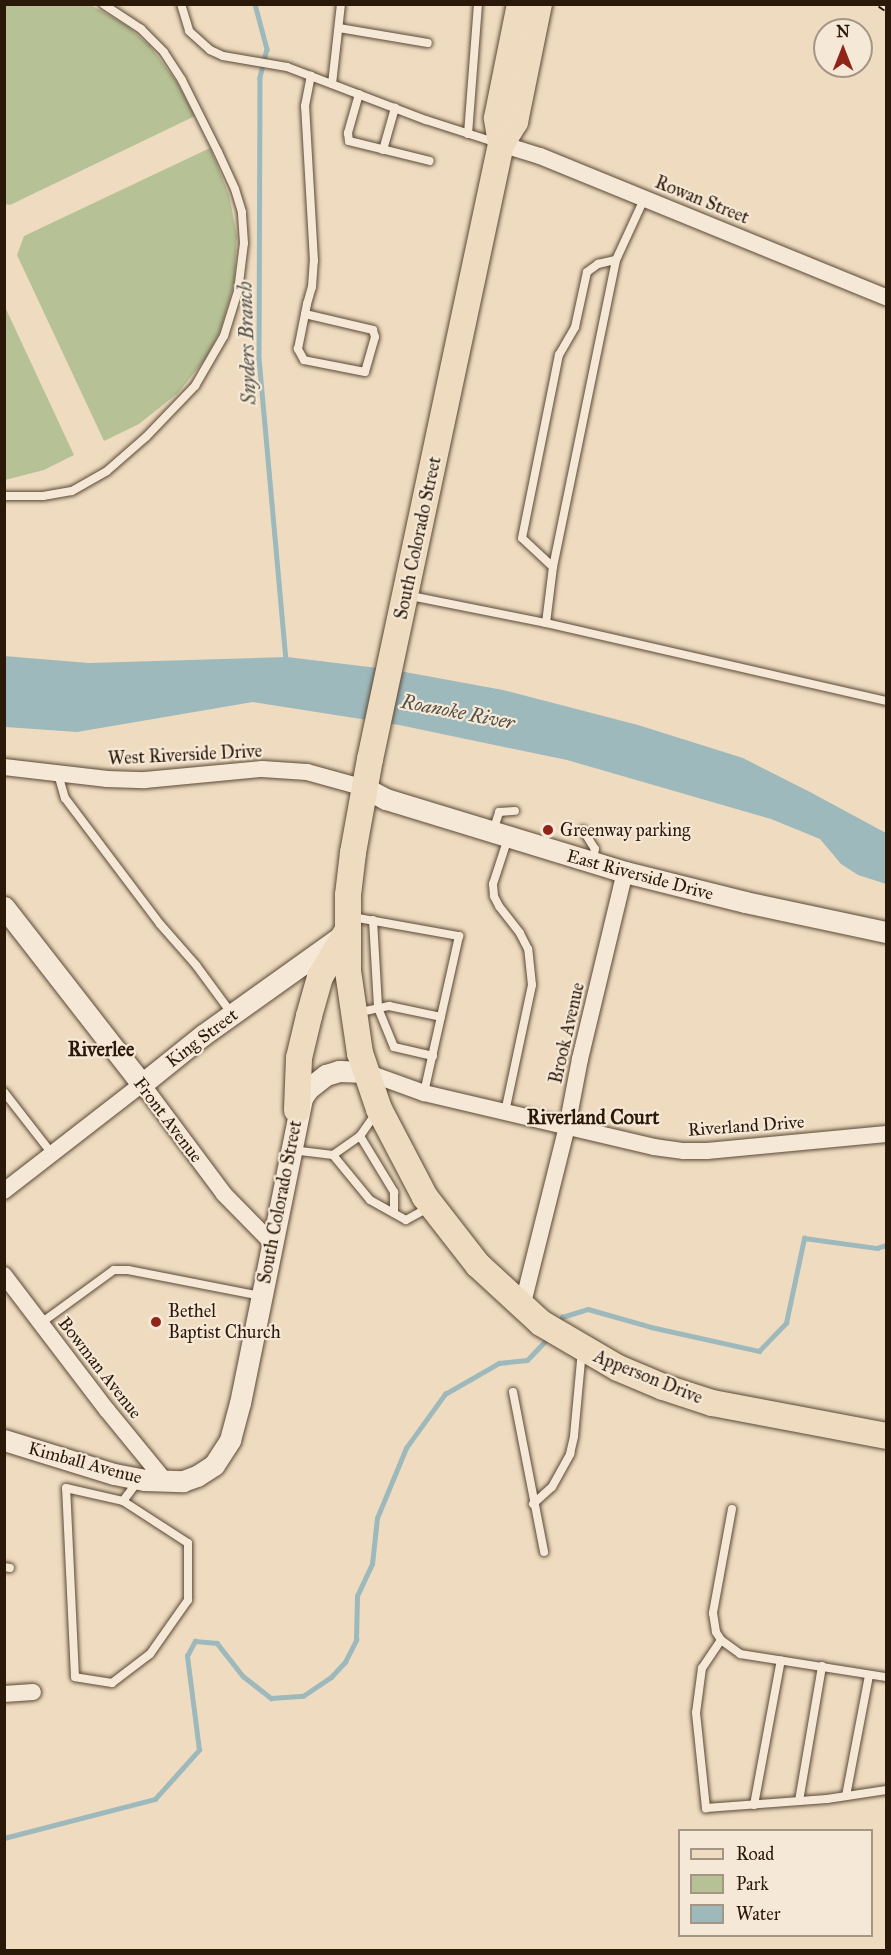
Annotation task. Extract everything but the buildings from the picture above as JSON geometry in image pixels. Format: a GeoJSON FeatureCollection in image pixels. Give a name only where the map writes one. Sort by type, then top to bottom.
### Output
{"type":"FeatureCollection","features":[{"type":"Feature","properties":{"kind":"main road","name":"South Colorado Street"},"geometry":{"type":"LineString","coordinates":[[347,925],[353,853],[370,759],[501,144],[497,117],[520,4]]}},
{"type":"Feature","properties":{"kind":"main road","name":"South Colorado Street"},"geometry":{"type":"LineString","coordinates":[[501,144],[515,122],[539,4]]}},
{"type":"Feature","properties":{"kind":"main road","name":"Apperson Drive"},"geometry":{"type":"LineString","coordinates":[[347,925],[353,1014],[366,1072],[379,1109],[404,1159],[432,1205],[478,1265],[522,1307],[573,1344],[663,1387],[712,1402],[886,1436]]}},
{"type":"Feature","properties":{"kind":"main road"},"geometry":{"type":"LineString","coordinates":[[297,1110],[299,1058],[309,1016],[320,977],[347,925]]}},
{"type":"Feature","properties":{"kind":"street","name":"Rowan Street"},"geometry":{"type":"LineString","coordinates":[[501,144],[540,156],[645,197],[886,297]]}},
{"type":"Feature","properties":{"kind":"street","name":"West Riverside Drive"},"geometry":{"type":"LineString","coordinates":[[4,767],[58,774],[144,780],[262,769],[307,772],[365,788]]}},
{"type":"Feature","properties":{"kind":"street","name":"East Riverside Drive"},"geometry":{"type":"LineString","coordinates":[[365,788],[386,799],[592,863],[745,902],[886,932]]}},
{"type":"Feature","properties":{"kind":"street","name":"Brook Avenue"},"geometry":{"type":"LineString","coordinates":[[522,1307],[567,1127],[580,1059],[625,872]]}},
{"type":"Feature","properties":{"kind":"street","name":"Front Avenue"},"geometry":{"type":"LineString","coordinates":[[4,907],[142,1084],[224,1194],[272,1243]]}},
{"type":"Feature","properties":{"kind":"street","name":"King Street"},"geometry":{"type":"LineString","coordinates":[[4,1191],[54,1155],[347,925]]}},
{"type":"Feature","properties":{"kind":"street","name":"South Colorado Street"},"geometry":{"type":"LineString","coordinates":[[166,1482],[197,1476],[214,1465],[223,1454],[240,1403],[297,1110],[308,1089],[326,1075],[339,1071],[366,1072]]}},
{"type":"Feature","properties":{"kind":"street","name":"Riverland Drive"},"geometry":{"type":"LineString","coordinates":[[366,1072],[424,1093],[654,1147],[707,1152],[886,1134]]}},
{"type":"Feature","properties":{"kind":"street","name":"Bowman Avenue"},"geometry":{"type":"LineString","coordinates":[[4,1275],[106,1410],[166,1482]]}},
{"type":"Feature","properties":{"kind":"street","name":"Kimball Avenue"},"geometry":{"type":"LineString","coordinates":[[4,1440],[114,1474],[166,1482]]}},
{"type":"Feature","properties":{"kind":"street"},"geometry":{"type":"LineString","coordinates":[[4,1694],[33,1692]]}},
{"type":"Feature","properties":{"kind":"lane"},"geometry":{"type":"LineString","coordinates":[[4,496],[43,496],[72,491],[107,471],[146,437],[195,386],[224,336],[238,291],[244,243],[242,212],[236,189],[182,80],[164,52],[141,29],[102,4]]}},
{"type":"Feature","properties":{"kind":"lane"},"geometry":{"type":"LineString","coordinates":[[181,4],[184,21],[198,42],[223,56],[274,64],[501,144]]}},
{"type":"Feature","properties":{"kind":"lane"},"geometry":{"type":"LineString","coordinates":[[332,84],[341,4]]}},
{"type":"Feature","properties":{"kind":"lane"},"geometry":{"type":"LineString","coordinates":[[468,134],[478,4]]}},
{"type":"Feature","properties":{"kind":"lane"},"geometry":{"type":"LineString","coordinates":[[339,28],[428,43]]}},
{"type":"Feature","properties":{"kind":"lane"},"geometry":{"type":"LineString","coordinates":[[305,314],[373,330],[375,337],[365,372],[304,360],[300,357],[298,349],[305,314],[312,287],[314,261],[305,106],[311,76]]}},
{"type":"Feature","properties":{"kind":"lane"},"geometry":{"type":"LineString","coordinates":[[358,94],[348,133],[350,141],[430,161]]}},
{"type":"Feature","properties":{"kind":"lane"},"geometry":{"type":"LineString","coordinates":[[383,150],[395,108]]}},
{"type":"Feature","properties":{"kind":"lane"},"geometry":{"type":"LineString","coordinates":[[546,623],[553,567],[616,260],[645,197]]}},
{"type":"Feature","properties":{"kind":"lane"},"geometry":{"type":"LineString","coordinates":[[553,567],[522,538],[556,367],[564,343],[570,339],[575,327],[587,272],[598,264],[616,260]]}},
{"type":"Feature","properties":{"kind":"lane"},"geometry":{"type":"LineString","coordinates":[[406,595],[546,623],[886,701]]}},
{"type":"Feature","properties":{"kind":"lane"},"geometry":{"type":"LineString","coordinates":[[58,774],[65,798],[160,924],[196,965],[232,1014]]}},
{"type":"Feature","properties":{"kind":"lane"},"geometry":{"type":"LineString","coordinates":[[505,1112],[532,985],[528,949],[520,933],[498,906],[494,896],[493,884],[501,834],[499,812],[515,811]]}},
{"type":"Feature","properties":{"kind":"lane"},"geometry":{"type":"LineString","coordinates":[[583,830],[595,849],[592,863]]}},
{"type":"Feature","properties":{"kind":"lane"},"geometry":{"type":"LineString","coordinates":[[373,920],[378,1008],[394,1047],[433,1056]]}},
{"type":"Feature","properties":{"kind":"lane"},"geometry":{"type":"LineString","coordinates":[[347,925],[373,920],[459,936],[424,1093]]}},
{"type":"Feature","properties":{"kind":"lane"},"geometry":{"type":"LineString","coordinates":[[353,1014],[389,1006],[441,1017]]}},
{"type":"Feature","properties":{"kind":"lane"},"geometry":{"type":"LineString","coordinates":[[4,1092],[54,1155]]}},
{"type":"Feature","properties":{"kind":"lane"},"geometry":{"type":"LineString","coordinates":[[290,1150],[333,1155],[360,1136],[379,1109]]}},
{"type":"Feature","properties":{"kind":"lane"},"geometry":{"type":"LineString","coordinates":[[360,1136],[394,1192],[394,1213]]}},
{"type":"Feature","properties":{"kind":"lane"},"geometry":{"type":"LineString","coordinates":[[333,1155],[370,1200],[406,1220],[432,1205]]}},
{"type":"Feature","properties":{"kind":"lane"},"geometry":{"type":"LineString","coordinates":[[41,1323],[114,1269],[128,1269],[261,1296]]}},
{"type":"Feature","properties":{"kind":"lane"},"geometry":{"type":"LineString","coordinates":[[533,1504],[552,1487],[570,1454],[574,1436],[573,1344]]}},
{"type":"Feature","properties":{"kind":"lane"},"geometry":{"type":"LineString","coordinates":[[513,1392],[544,1552]]}},
{"type":"Feature","properties":{"kind":"lane"},"geometry":{"type":"LineString","coordinates":[[123,1501],[139,1479]]}},
{"type":"Feature","properties":{"kind":"lane"},"geometry":{"type":"LineString","coordinates":[[66,1488],[123,1501],[188,1543],[188,1600],[150,1654],[112,1683],[75,1677],[66,1488]]}},
{"type":"Feature","properties":{"kind":"lane"},"geometry":{"type":"LineString","coordinates":[[732,1509],[713,1613],[716,1632],[721,1640],[740,1654],[886,1677]]}},
{"type":"Feature","properties":{"kind":"lane"},"geometry":{"type":"LineString","coordinates":[[721,1640],[702,1668],[696,1713],[706,1808],[799,1801],[886,1790]]}},
{"type":"Feature","properties":{"kind":"lane"},"geometry":{"type":"LineString","coordinates":[[754,1805],[781,1660]]}},
{"type":"Feature","properties":{"kind":"lane"},"geometry":{"type":"LineString","coordinates":[[799,1801],[822,1666]]}},
{"type":"Feature","properties":{"kind":"lane"},"geometry":{"type":"LineString","coordinates":[[846,1796],[869,1675]]}},
{"type":"Feature","properties":{"kind":"green space"},"geometry":{"type":"Polygon","coordinates":[[[5,5],[91,5],[127,26],[150,46],[176,81],[195,116],[10,205],[5,204],[5,5]]]}},
{"type":"Feature","properties":{"kind":"green space"},"geometry":{"type":"Polygon","coordinates":[[[210,148],[229,195],[237,236],[234,284],[220,331],[206,358],[178,393],[139,424],[104,441],[17,255],[24,236],[210,148]]]}},
{"type":"Feature","properties":{"kind":"green space"},"geometry":{"type":"Polygon","coordinates":[[[5,307],[74,455],[44,470],[5,480],[5,307]]]}},
{"type":"Feature","properties":{"kind":"water","name":"Roanoke River"},"geometry":{"type":"Polygon","coordinates":[[[4,656],[89,663],[287,657],[394,670],[503,690],[638,725],[743,758],[886,833],[886,884],[858,875],[841,864],[820,839],[771,819],[567,760],[399,725],[253,702],[77,732],[5,727],[4,656]]]}},
{"type":"Feature","properties":{"kind":"waterway","name":"Snyders Branch"},"geometry":{"type":"LineString","coordinates":[[255,4],[267,49],[260,78],[259,358],[286,662]]}},
{"type":"Feature","properties":{"kind":"waterway"},"geometry":{"type":"LineString","coordinates":[[558,1324],[562,1317],[588,1309],[651,1327],[759,1351],[786,1323],[804,1238],[877,1248],[886,1245]]}},
{"type":"Feature","properties":{"kind":"waterway"},"geometry":{"type":"LineString","coordinates":[[4,1838],[155,1799],[199,1750],[187,1656],[195,1641],[217,1643],[243,1676],[271,1698],[303,1696],[331,1677],[345,1662],[356,1640],[357,1596],[372,1564],[377,1518],[406,1448],[445,1394],[499,1363],[527,1360],[550,1336]]}},
{"type":"Feature","properties":{"kind":"railway"},"geometry":{"type":"LineString","coordinates":[[880,4],[886,8]]}},
{"type":"Feature","properties":{"kind":"place","name":"Greenway parking"},"geometry":{"type":"Point","coordinates":[548,830]}},
{"type":"Feature","properties":{"kind":"place","name":"Bethel Baptist Church"},"geometry":{"type":"Point","coordinates":[156,1322]}},
{"type":"Feature","properties":{"kind":"district","name":"Riverlee"},"geometry":{"type":"Point","coordinates":[101,1049]}},
{"type":"Feature","properties":{"kind":"district","name":"Riverland Court"},"geometry":{"type":"Point","coordinates":[593,1117]}}]}
